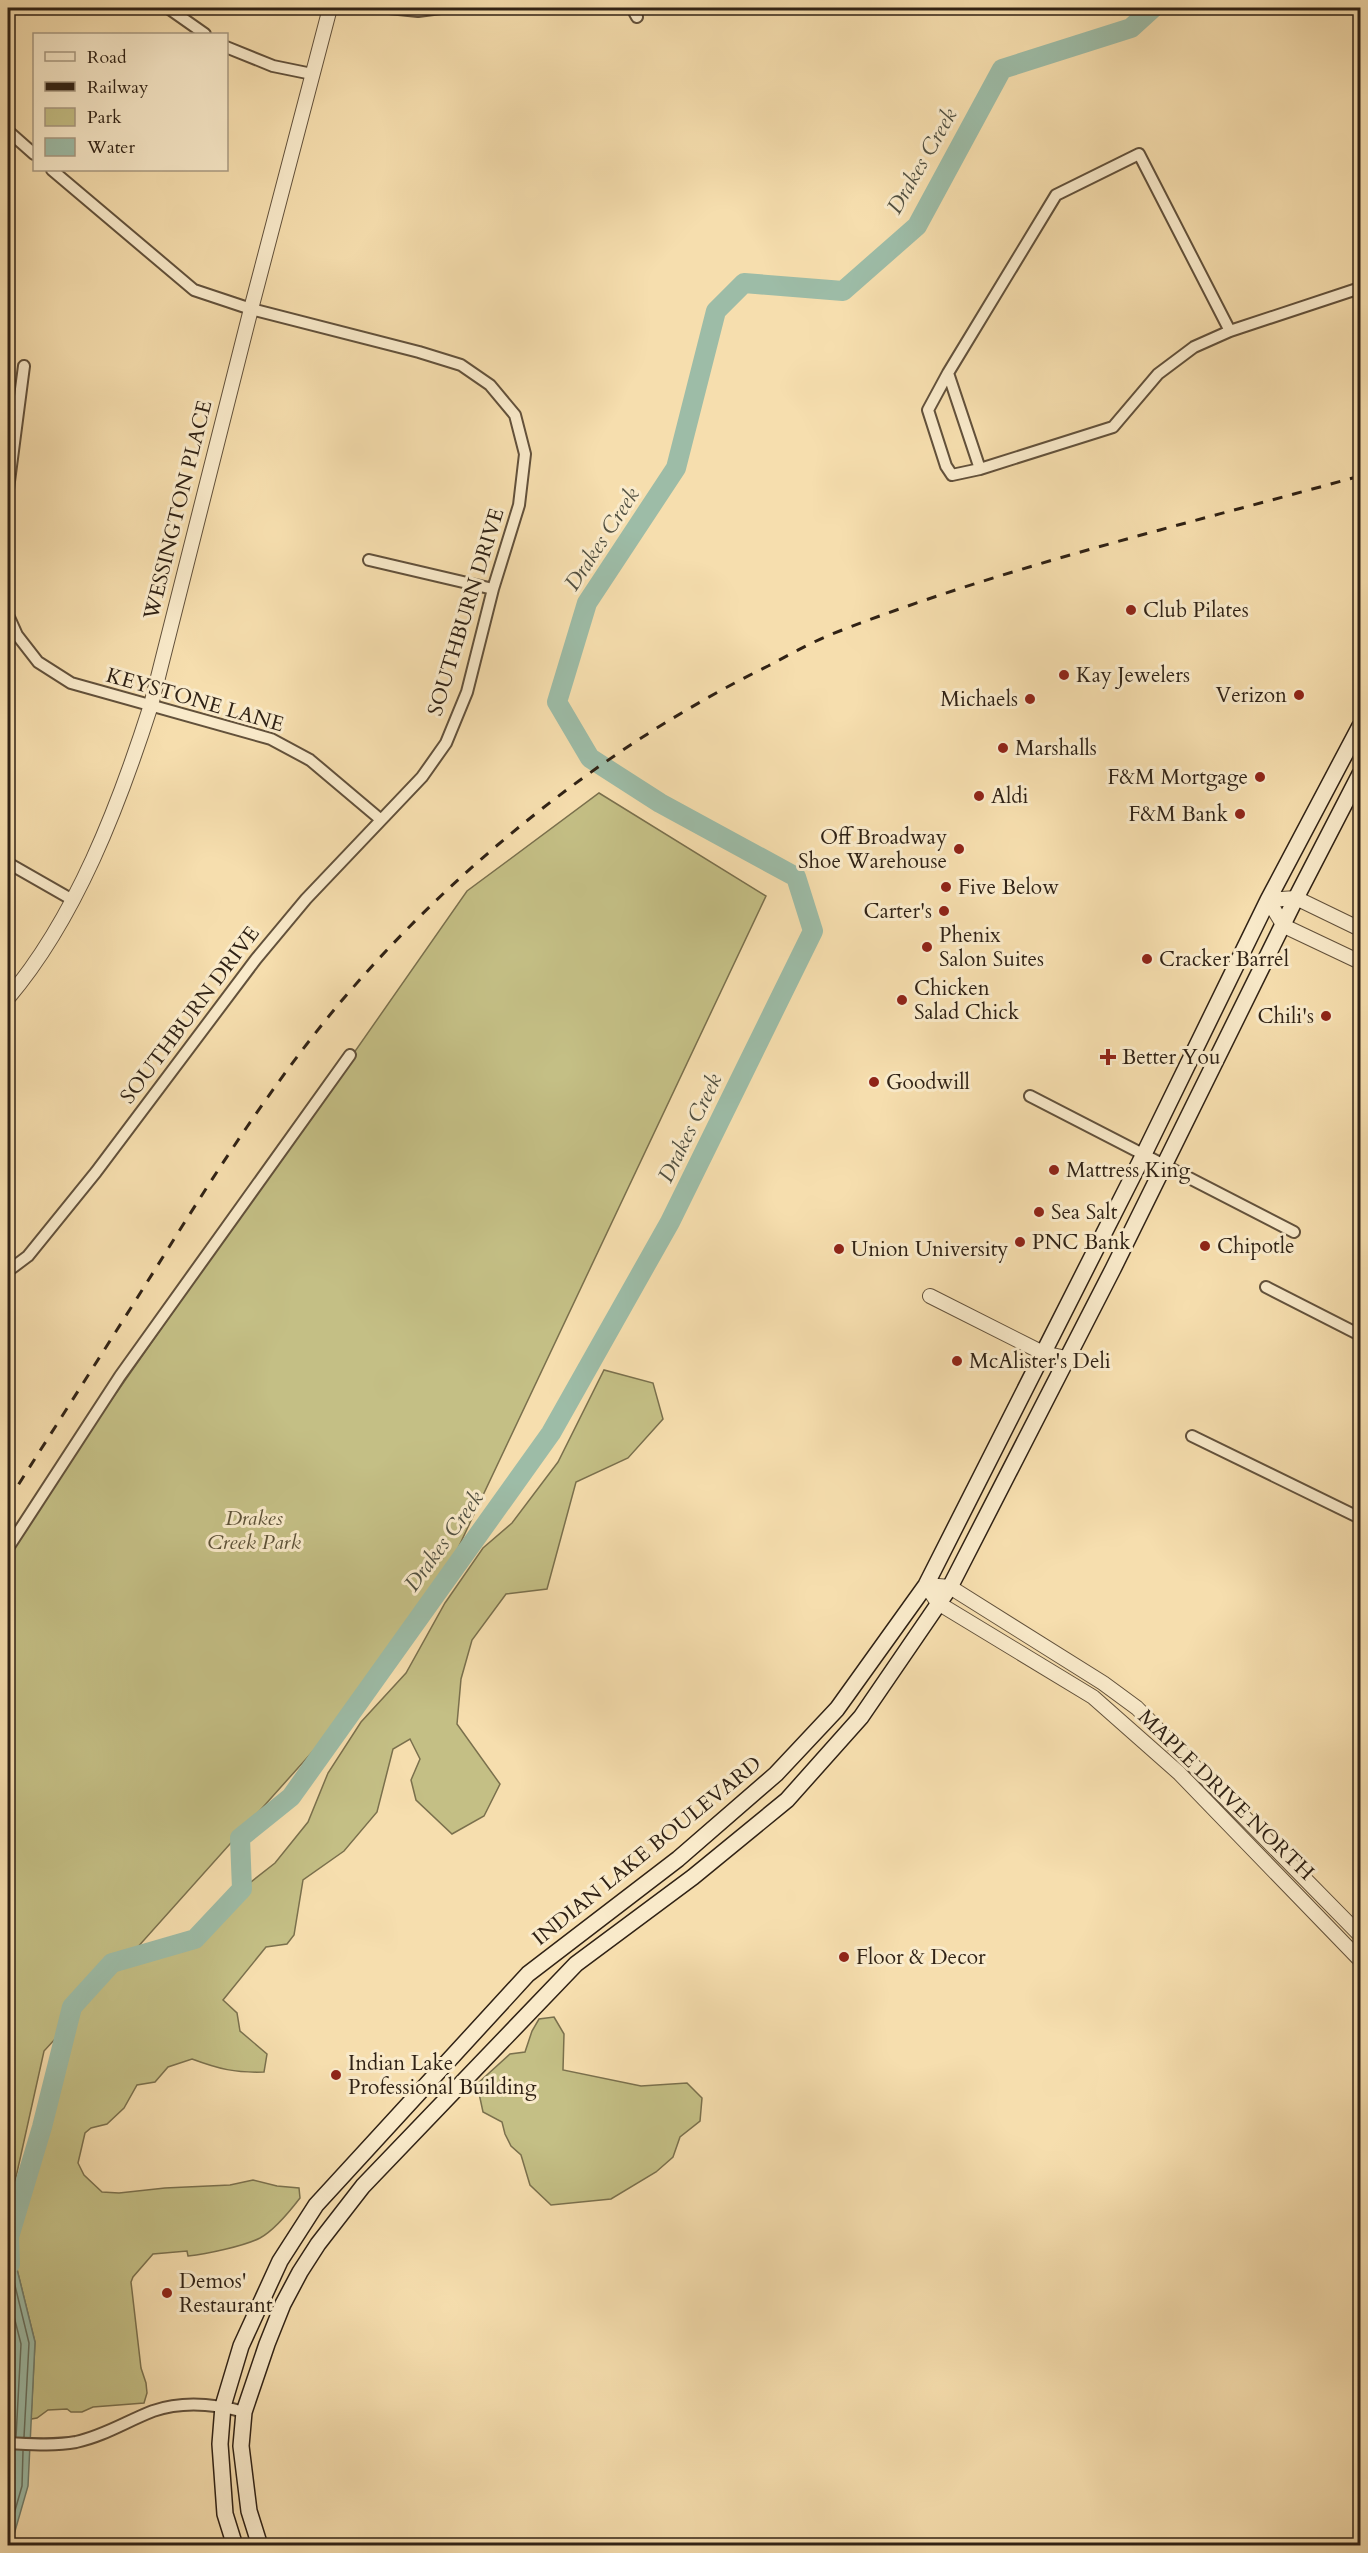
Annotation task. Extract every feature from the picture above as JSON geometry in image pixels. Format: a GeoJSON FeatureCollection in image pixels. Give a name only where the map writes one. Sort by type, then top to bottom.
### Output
{"type":"FeatureCollection","features":[{"type":"Feature","properties":{"kind":"main road","name":"INDIAN LAKE BOULEVARD"},"geometry":{"type":"LineString","coordinates":[[235,2546],[225,2514],[220,2444],[223,2406],[241,2346],[280,2261],[316,2205],[418,2095],[442,2065],[528,1974],[678,1859],[776,1774],[837,1709],[926,1585],[1144,1154],[1268,900],[1360,726]]}},
{"type":"Feature","properties":{"kind":"main road","name":"INDIAN LAKE BOULEVARD"},"geometry":{"type":"LineString","coordinates":[[260,2546],[248,2500],[242,2446],[244,2412],[283,2304],[300,2272],[363,2186],[576,1964],[693,1877],[787,1800],[861,1717],[950,1587],[1360,774]]}},
{"type":"Feature","properties":{"kind":"main road"},"geometry":{"type":"LineString","coordinates":[[418,2095],[435,2110]]}},
{"type":"Feature","properties":{"kind":"street"},"geometry":{"type":"LineString","coordinates":[[168,8],[204,33]]}},
{"type":"Feature","properties":{"kind":"street","name":"WESSINGTON PLACE"},"geometry":{"type":"LineString","coordinates":[[8,998],[47,942],[97,852],[123,789],[151,705],[330,8]]}},
{"type":"Feature","properties":{"kind":"street"},"geometry":{"type":"LineString","coordinates":[[389,8],[418,11],[441,8]]}},
{"type":"Feature","properties":{"kind":"street"},"geometry":{"type":"LineString","coordinates":[[228,48],[273,66],[312,74]]}},
{"type":"Feature","properties":{"kind":"street"},"geometry":{"type":"LineString","coordinates":[[8,131],[33,153]]}},
{"type":"Feature","properties":{"kind":"street"},"geometry":{"type":"LineString","coordinates":[[1230,331],[1139,154],[1056,195],[928,410],[946,466],[952,475],[980,469],[1113,427],[1158,374],[1194,347],[1230,331],[1360,288]]}},
{"type":"Feature","properties":{"kind":"street","name":"SOUTHBURN DRIVE"},"geometry":{"type":"LineString","coordinates":[[8,1271],[28,1256],[96,1172],[256,958],[306,899],[422,777],[446,743],[467,692],[493,589],[519,505],[525,454],[515,415],[490,385],[461,365],[251,309],[194,290],[53,171]]}},
{"type":"Feature","properties":{"kind":"street"},"geometry":{"type":"LineString","coordinates":[[8,489],[24,366]]}},
{"type":"Feature","properties":{"kind":"street"},"geometry":{"type":"LineString","coordinates":[[948,373],[980,469]]}},
{"type":"Feature","properties":{"kind":"street"},"geometry":{"type":"LineString","coordinates":[[369,561],[493,589]]}},
{"type":"Feature","properties":{"kind":"street","name":"KEYSTONE LANE"},"geometry":{"type":"LineString","coordinates":[[8,615],[17,636],[38,662],[71,683],[271,739],[310,760],[380,819]]}},
{"type":"Feature","properties":{"kind":"street"},"geometry":{"type":"LineString","coordinates":[[8,863],[71,899]]}},
{"type":"Feature","properties":{"kind":"street"},"geometry":{"type":"LineString","coordinates":[[1360,929],[1296,898],[1268,900],[1284,926],[1360,962]]}},
{"type":"Feature","properties":{"kind":"street"},"geometry":{"type":"LineString","coordinates":[[8,1548],[123,1372],[350,1055]]}},
{"type":"Feature","properties":{"kind":"street"},"geometry":{"type":"LineString","coordinates":[[1030,1096],[1294,1232]]}},
{"type":"Feature","properties":{"kind":"street"},"geometry":{"type":"LineString","coordinates":[[1266,1287],[1360,1335]]}},
{"type":"Feature","properties":{"kind":"street"},"geometry":{"type":"LineString","coordinates":[[930,1296],[1043,1353],[1066,1358]]}},
{"type":"Feature","properties":{"kind":"street"},"geometry":{"type":"LineString","coordinates":[[1192,1436],[1360,1518]]}},
{"type":"Feature","properties":{"kind":"street","name":"MAPLE DRIVE NORTH"},"geometry":{"type":"LineString","coordinates":[[926,1585],[950,1587],[1103,1683],[1137,1708],[1184,1768],[1360,1960]]}},
{"type":"Feature","properties":{"kind":"street","name":"MAPLE DRIVE NORTH"},"geometry":{"type":"LineString","coordinates":[[926,1585],[938,1603],[1093,1697],[1184,1768],[1360,1935]]}},
{"type":"Feature","properties":{"kind":"street"},"geometry":{"type":"LineString","coordinates":[[1093,1697],[1103,1683]]}},
{"type":"Feature","properties":{"kind":"street"},"geometry":{"type":"LineString","coordinates":[[1326,1924],[1337,1912]]}},
{"type":"Feature","properties":{"kind":"street"},"geometry":{"type":"LineString","coordinates":[[8,2443],[74,2442],[99,2436],[164,2408],[189,2405],[223,2406],[244,2412]]}},
{"type":"Feature","properties":{"kind":"green space","name":"Drakes Creek Park"},"geometry":{"type":"Polygon","coordinates":[[[599,793],[766,896],[417,1635],[127,1959],[195,1939],[242,1889],[275,1863],[308,1822],[328,1773],[361,1722],[406,1673],[445,1603],[483,1548],[512,1523],[558,1462],[604,1370],[653,1383],[663,1419],[628,1458],[576,1482],[547,1589],[506,1594],[472,1640],[461,1679],[457,1724],[500,1784],[484,1816],[452,1834],[416,1800],[411,1780],[420,1759],[410,1739],[393,1749],[377,1812],[344,1851],[303,1880],[294,1935],[287,1944],[266,1947],[223,2000],[237,2013],[240,2031],[267,2054],[264,2072],[227,2070],[192,2059],[168,2067],[155,2082],[137,2085],[124,2108],[107,2124],[91,2128],[85,2133],[78,2163],[84,2175],[102,2192],[119,2193],[230,2185],[253,2180],[299,2188],[300,2198],[277,2225],[260,2238],[235,2247],[196,2255],[188,2256],[187,2251],[153,2254],[133,2277],[131,2282],[141,2368],[147,2393],[144,2403],[93,2407],[82,2412],[71,2412],[67,2409],[48,2410],[37,2418],[31,2419],[35,2342],[9,2237],[42,2127],[67,2026],[44,2051],[8,2213],[8,1548],[467,891],[599,793]]]}},
{"type":"Feature","properties":{"kind":"green space"},"geometry":{"type":"Polygon","coordinates":[[[554,2017],[564,2034],[563,2070],[641,2086],[687,2083],[702,2098],[700,2121],[680,2137],[673,2157],[656,2172],[611,2199],[551,2205],[530,2185],[521,2155],[511,2146],[502,2122],[483,2112],[477,2084],[510,2054],[525,2052],[539,2019],[554,2017]]]}},
{"type":"Feature","properties":{"kind":"water"},"geometry":{"type":"Polygon","coordinates":[[[9,2237],[35,2342],[28,2486],[11,2545],[8,2546],[8,2242],[9,2237]]]}},
{"type":"Feature","properties":{"kind":"waterway","name":"Drakes Creek"},"geometry":{"type":"LineString","coordinates":[[10,2264],[9,2237],[42,2127],[72,2007],[112,1963],[195,1939],[242,1889],[240,1838],[291,1797],[551,1433],[670,1222],[813,931],[796,877],[660,803],[590,758],[557,702],[587,603],[676,468],[716,311],[744,283],[843,291],[917,226],[1002,69],[1131,28],[1153,8]]}},
{"type":"Feature","properties":{"kind":"railway"},"geometry":{"type":"LineString","coordinates":[[8,1501],[220,1167],[313,1036],[383,954],[431,905],[536,813],[649,733],[708,698],[832,634],[1028,567],[1360,476]]}},
{"type":"Feature","properties":{"kind":"place","name":"Club Pilates"},"geometry":{"type":"Point","coordinates":[1131,610]}},
{"type":"Feature","properties":{"kind":"place","name":"Kay Jewelers"},"geometry":{"type":"Point","coordinates":[1064,675]}},
{"type":"Feature","properties":{"kind":"place","name":"Verizon"},"geometry":{"type":"Point","coordinates":[1299,695]}},
{"type":"Feature","properties":{"kind":"place","name":"Michaels"},"geometry":{"type":"Point","coordinates":[1030,699]}},
{"type":"Feature","properties":{"kind":"place","name":"Marshalls"},"geometry":{"type":"Point","coordinates":[1003,748]}},
{"type":"Feature","properties":{"kind":"place","name":"F&M Mortgage"},"geometry":{"type":"Point","coordinates":[1260,777]}},
{"type":"Feature","properties":{"kind":"place","name":"Aldi"},"geometry":{"type":"Point","coordinates":[979,796]}},
{"type":"Feature","properties":{"kind":"place","name":"F&M Bank"},"geometry":{"type":"Point","coordinates":[1240,814]}},
{"type":"Feature","properties":{"kind":"place","name":"Off Broadway Shoe Warehouse"},"geometry":{"type":"Point","coordinates":[959,849]}},
{"type":"Feature","properties":{"kind":"place","name":"Five Below"},"geometry":{"type":"Point","coordinates":[946,887]}},
{"type":"Feature","properties":{"kind":"place","name":"Carter's"},"geometry":{"type":"Point","coordinates":[944,911]}},
{"type":"Feature","properties":{"kind":"place","name":"Phenix Salon Suites"},"geometry":{"type":"Point","coordinates":[927,947]}},
{"type":"Feature","properties":{"kind":"place","name":"Cracker Barrel"},"geometry":{"type":"Point","coordinates":[1147,959]}},
{"type":"Feature","properties":{"kind":"place","name":"Chicken Salad Chick"},"geometry":{"type":"Point","coordinates":[902,1000]}},
{"type":"Feature","properties":{"kind":"place","name":"Chili's"},"geometry":{"type":"Point","coordinates":[1326,1016]}},
{"type":"Feature","properties":{"kind":"place","name":"Better You"},"geometry":{"type":"Point","coordinates":[1108,1057]}},
{"type":"Feature","properties":{"kind":"place","name":"Goodwill"},"geometry":{"type":"Point","coordinates":[874,1082]}},
{"type":"Feature","properties":{"kind":"place","name":"Mattress King"},"geometry":{"type":"Point","coordinates":[1054,1170]}},
{"type":"Feature","properties":{"kind":"place","name":"Sea Salt"},"geometry":{"type":"Point","coordinates":[1039,1212]}},
{"type":"Feature","properties":{"kind":"place","name":"PNC Bank"},"geometry":{"type":"Point","coordinates":[1020,1242]}},
{"type":"Feature","properties":{"kind":"place","name":"Chipotle"},"geometry":{"type":"Point","coordinates":[1205,1246]}},
{"type":"Feature","properties":{"kind":"place","name":"Union University"},"geometry":{"type":"Point","coordinates":[839,1249]}},
{"type":"Feature","properties":{"kind":"place","name":"McAlister's Deli"},"geometry":{"type":"Point","coordinates":[957,1361]}},
{"type":"Feature","properties":{"kind":"place","name":"Floor & Decor"},"geometry":{"type":"Point","coordinates":[844,1957]}},
{"type":"Feature","properties":{"kind":"place","name":"Indian Lake Professional Building"},"geometry":{"type":"Point","coordinates":[336,2075]}},
{"type":"Feature","properties":{"kind":"place","name":"Demos' Restaurant"},"geometry":{"type":"Point","coordinates":[167,2293]}}]}
